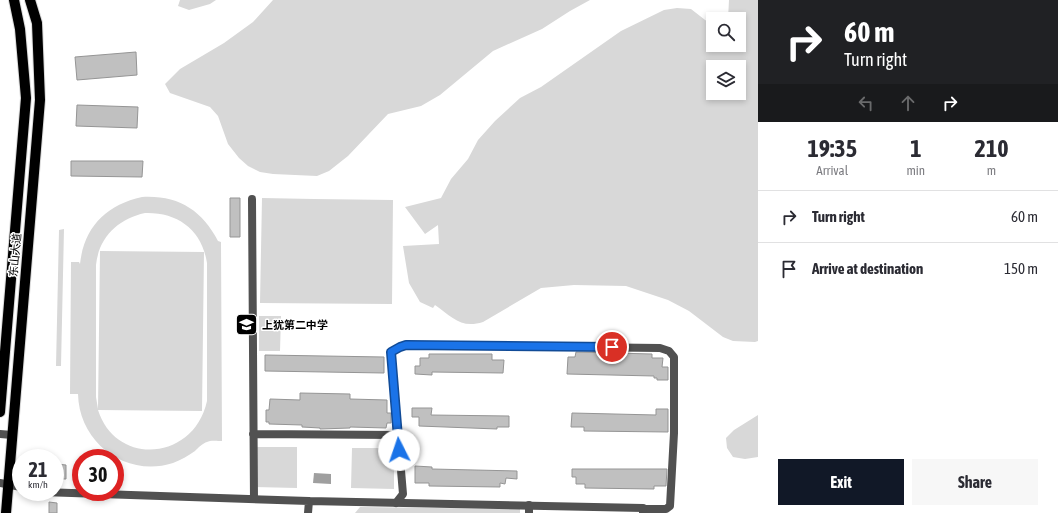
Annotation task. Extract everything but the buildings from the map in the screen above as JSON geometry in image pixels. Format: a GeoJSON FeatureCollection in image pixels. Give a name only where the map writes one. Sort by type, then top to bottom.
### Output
{"type":"FeatureCollection","features":[{"type":"Feature","properties":{"kind":"main road","name":"东山大道"},"geometry":{"type":"LineString","coordinates":[[0,412],[26,98],[20,29],[14,0]]}},
{"type":"Feature","properties":{"kind":"main road","name":"东山大道"},"geometry":{"type":"LineString","coordinates":[[6,513],[4,484],[12,435],[40,100],[37,23],[30,0]]}},
{"type":"Feature","properties":{"kind":"street"},"geometry":{"type":"LineString","coordinates":[[252,199],[254,499]]}},
{"type":"Feature","properties":{"kind":"street"},"geometry":{"type":"LineString","coordinates":[[64,493],[396,503],[529,509],[643,508],[643,511],[666,509],[670,506],[674,433],[674,358],[669,351],[660,348],[406,345],[400,347],[391,352],[402,494],[396,503]]}},
{"type":"Feature","properties":{"kind":"street"},"geometry":{"type":"LineString","coordinates":[[0,434],[12,435]]}},
{"type":"Feature","properties":{"kind":"street"},"geometry":{"type":"LineString","coordinates":[[253,434],[398,435]]}},
{"type":"Feature","properties":{"kind":"street"},"geometry":{"type":"LineString","coordinates":[[308,513],[309,501]]}},
{"type":"Feature","properties":{"kind":"shaded area"},"geometry":{"type":"Polygon","coordinates":[[[180,0],[216,0],[210,4],[189,10],[178,6],[180,0]]]}},
{"type":"Feature","properties":{"kind":"shaded area"},"geometry":{"type":"Polygon","coordinates":[[[273,0],[590,0],[542,29],[493,51],[440,95],[421,106],[388,114],[348,156],[329,171],[317,176],[273,174],[260,172],[248,166],[239,158],[228,144],[218,116],[210,107],[170,93],[165,84],[180,69],[224,43],[253,22],[273,0]]]}},
{"type":"Feature","properties":{"kind":"shaded area"},"geometry":{"type":"Polygon","coordinates":[[[729,0],[758,0],[758,341],[733,341],[723,337],[689,311],[668,300],[626,286],[574,285],[541,288],[483,322],[475,324],[457,321],[435,305],[433,308],[420,302],[409,283],[403,246],[439,244],[438,225],[425,234],[405,207],[441,198],[451,179],[468,159],[478,140],[495,121],[520,98],[541,87],[621,31],[664,10],[677,8],[691,9],[706,21],[706,52],[746,52],[746,12],[728,12],[729,0]]]}},
{"type":"Feature","properties":{"kind":"shaded area"},"geometry":{"type":"Polygon","coordinates":[[[142,197],[155,197],[178,202],[196,213],[212,230],[218,241],[221,242],[222,441],[208,441],[202,444],[190,455],[173,463],[155,466],[138,465],[124,461],[124,449],[105,449],[96,441],[87,428],[80,412],[78,394],[70,394],[71,262],[79,262],[80,264],[86,239],[92,229],[108,212],[118,206],[142,197]],[[145,213],[126,220],[118,225],[101,246],[96,265],[96,397],[98,409],[100,251],[204,252],[202,411],[98,410],[107,428],[121,441],[137,448],[154,449],[172,445],[187,436],[199,421],[207,401],[207,263],[204,251],[200,241],[194,232],[178,220],[168,216],[145,213]]]}},
{"type":"Feature","properties":{"kind":"shaded area"},"geometry":{"type":"Polygon","coordinates":[[[262,198],[393,200],[392,304],[260,303],[262,198]]]}},
{"type":"Feature","properties":{"kind":"shaded area"},"geometry":{"type":"Polygon","coordinates":[[[64,229],[61,366],[56,366],[59,230],[64,229]]]}},
{"type":"Feature","properties":{"kind":"shaded area"},"geometry":{"type":"Polygon","coordinates":[[[259,316],[281,316],[280,351],[259,351],[259,316]]]}},
{"type":"Feature","properties":{"kind":"shaded area"},"geometry":{"type":"Polygon","coordinates":[[[758,415],[758,457],[745,459],[733,457],[727,448],[726,438],[734,430],[758,415]]]}},
{"type":"Feature","properties":{"kind":"shaded area"},"geometry":{"type":"Polygon","coordinates":[[[255,447],[297,447],[297,488],[254,487],[255,447]]]}},
{"type":"Feature","properties":{"kind":"shaded area"},"geometry":{"type":"Polygon","coordinates":[[[352,448],[394,448],[394,489],[351,488],[352,448]]]}},
{"type":"Feature","properties":{"kind":"shaded area"},"geometry":{"type":"Polygon","coordinates":[[[314,473],[331,474],[331,484],[313,483],[314,473]]]}},
{"type":"Feature","properties":{"kind":"shaded area"},"geometry":{"type":"Polygon","coordinates":[[[360,507],[520,509],[520,513],[355,513],[360,507]]]}},
{"type":"Feature","properties":{"kind":"place","name":"上犹第二中学"},"geometry":{"type":"Point","coordinates":[247,325]}},
{"type":"Feature","properties":{"kind":"route"},"geometry":{"type":"LineString","coordinates":[[399,450],[391,352],[400,347],[406,345],[612,347]]}}]}
